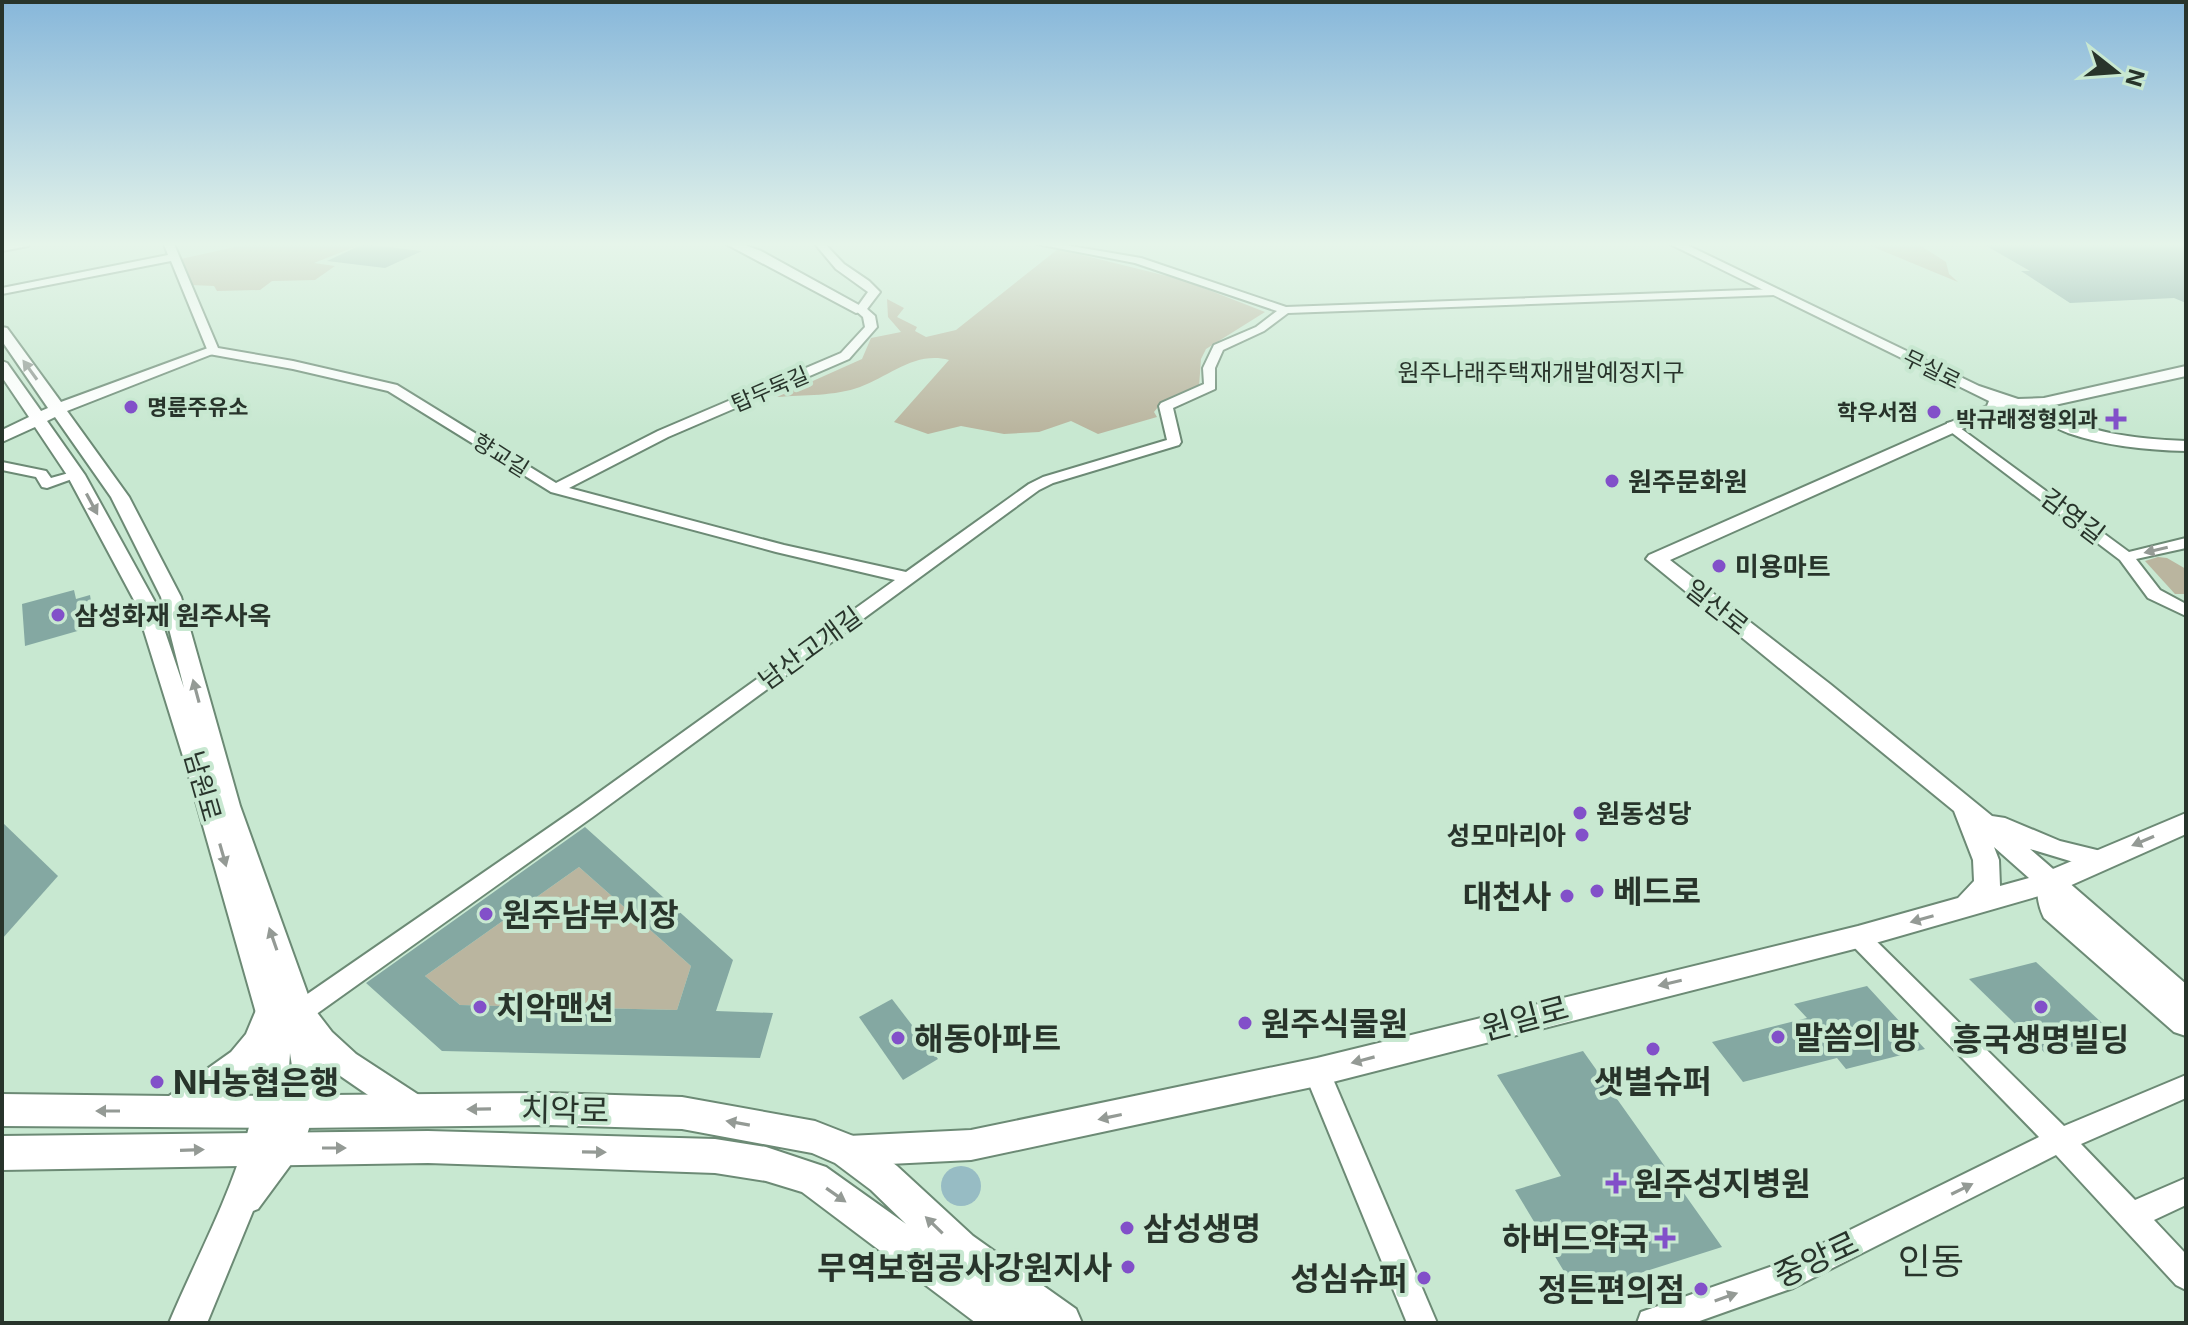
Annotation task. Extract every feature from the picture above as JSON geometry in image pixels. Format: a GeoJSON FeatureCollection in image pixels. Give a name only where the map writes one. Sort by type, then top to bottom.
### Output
{"type":"FeatureCollection","features":[{"type":"Feature","properties":{"kind":"main road","name":"원일로"},"geometry":{"type":"LineString","coordinates":[[2051,882],[2186,823]]}},
{"type":"Feature","properties":{"kind":"main road"},"geometry":{"type":"LineString","coordinates":[[2051,882],[2055,910],[2186,1022]]}},
{"type":"Feature","properties":{"kind":"main road"},"geometry":{"type":"LineString","coordinates":[[173,1111],[208,1089],[249,1054],[285,1013]]}},
{"type":"Feature","properties":{"kind":"main road","name":"치악로"},"geometry":{"type":"LineString","coordinates":[[2,1110],[284,1112],[548,1109],[682,1113],[815,1137],[848,1151],[884,1178],[959,1249],[1062,1323]]}},
{"type":"Feature","properties":{"kind":"main road","name":"치악로"},"geometry":{"type":"LineString","coordinates":[[2,1153],[428,1147],[715,1156],[766,1164],[813,1179],[1010,1323]]}},
{"type":"Feature","properties":{"kind":"street"},"geometry":{"type":"LineString","coordinates":[[2,437],[58,409],[213,351],[196,306]]}},
{"type":"Feature","properties":{"kind":"street"},"geometry":{"type":"LineString","coordinates":[[853,306],[861,310]]}},
{"type":"Feature","properties":{"kind":"street","name":"탑두둑길"},"geometry":{"type":"LineString","coordinates":[[556,489],[663,434],[845,356],[871,327],[869,316],[861,310],[864,306]]}},
{"type":"Feature","properties":{"kind":"street"},"geometry":{"type":"LineString","coordinates":[[1273,306],[1285,310],[1398,306]]}},
{"type":"Feature","properties":{"kind":"street","name":"무실로"},"geometry":{"type":"LineString","coordinates":[[1803,306],[2013,409]]}},
{"type":"Feature","properties":{"kind":"street","name":"남산고개길"},"geometry":{"type":"LineString","coordinates":[[285,1013],[587,811],[906,577],[1048,480],[1174,442],[1166,406],[1210,386],[1209,368],[1218,348],[1260,329],[1285,310]]}},
{"type":"Feature","properties":{"kind":"street","name":"남원로"},"geometry":{"type":"LineString","coordinates":[[2,331],[120,497],[171,597],[285,1013]]}},
{"type":"Feature","properties":{"kind":"street","name":"향교길"},"geometry":{"type":"LineString","coordinates":[[213,351],[293,365],[392,388],[556,489],[906,577]]}},
{"type":"Feature","properties":{"kind":"street","name":"남원로"},"geometry":{"type":"LineString","coordinates":[[3,369],[76,475],[145,602],[198,766],[285,1013]]}},
{"type":"Feature","properties":{"kind":"street","name":"일산로"},"geometry":{"type":"LineString","coordinates":[[2186,371],[2013,409],[1952,426],[1656,559],[1962,804],[2186,1002]]}},
{"type":"Feature","properties":{"kind":"street"},"geometry":{"type":"LineString","coordinates":[[2013,409],[2119,443],[2186,446]]}},
{"type":"Feature","properties":{"kind":"street","name":"감영길"},"geometry":{"type":"LineString","coordinates":[[1952,426],[2126,557],[2154,594],[2186,611]]}},
{"type":"Feature","properties":{"kind":"street"},"geometry":{"type":"LineString","coordinates":[[2,466],[41,474],[47,484],[76,475]]}},
{"type":"Feature","properties":{"kind":"street"},"geometry":{"type":"LineString","coordinates":[[2126,557],[2186,543]]}},
{"type":"Feature","properties":{"kind":"street"},"geometry":{"type":"LineString","coordinates":[[1962,804],[2009,831],[2054,849],[2100,860]]}},
{"type":"Feature","properties":{"kind":"street"},"geometry":{"type":"LineString","coordinates":[[1962,804],[1986,860],[1988,884],[1966,906]]}},
{"type":"Feature","properties":{"kind":"street","name":"원일로"},"geometry":{"type":"LineString","coordinates":[[848,1151],[971,1145],[1317,1072],[1858,937],[2051,882]]}},
{"type":"Feature","properties":{"kind":"street"},"geometry":{"type":"LineString","coordinates":[[1858,937],[2060,1140],[2186,1275]]}},
{"type":"Feature","properties":{"kind":"street"},"geometry":{"type":"LineString","coordinates":[[285,1013],[350,1068],[415,1110]]}},
{"type":"Feature","properties":{"kind":"street"},"geometry":{"type":"LineString","coordinates":[[188,1323],[237,1208],[271,1148],[284,1112],[308,1066],[285,1013]]}},
{"type":"Feature","properties":{"kind":"street"},"geometry":{"type":"LineString","coordinates":[[1317,1072],[1422,1323]]}},
{"type":"Feature","properties":{"kind":"street","name":"중앙로"},"geometry":{"type":"LineString","coordinates":[[1652,1323],[1793,1273],[2060,1140],[2186,1086]]}},
{"type":"Feature","properties":{"kind":"street"},"geometry":{"type":"LineString","coordinates":[[2130,1217],[2186,1191]]}},
{"type":"Feature","properties":{"kind":"shaded area"},"geometry":{"type":"Polygon","coordinates":[[[887,306],[904,308],[897,317],[917,327],[915,331],[926,337],[956,330],[986,306],[1249,306],[1265,312],[1206,349],[1201,359],[1199,387],[1162,402],[1154,412],[1157,417],[1098,434],[1071,421],[1039,432],[1004,434],[961,426],[928,434],[894,422],[949,360],[937,358],[903,366],[851,390],[777,397],[862,359],[871,338],[901,332],[888,317],[887,306]]]}},
{"type":"Feature","properties":{"kind":"shaded area"},"geometry":{"type":"Polygon","coordinates":[[[2167,558],[2186,569],[2186,594],[2175,594],[2145,561],[2167,558]]]}},
{"type":"Feature","properties":{"kind":"shaded area"},"geometry":{"type":"Polygon","coordinates":[[[579,867],[691,966],[677,1010],[460,1005],[425,976],[579,867]]]}},
{"type":"Feature","properties":{"kind":"water"},"geometry":{"type":"Polygon","coordinates":[[[961,1166],[975,1172],[981,1186],[975,1200],[961,1206],[947,1200],[941,1186],[947,1172],[961,1166]]]}},
{"type":"Feature","properties":{"kind":"building","name":"삼성화재 원주사옥"},"geometry":{"type":"Polygon","coordinates":[[[74,590],[76,599],[90,595],[95,626],[25,646],[22,604],[74,590]]]}},
{"type":"Feature","properties":{"kind":"building"},"geometry":{"type":"Polygon","coordinates":[[[2,822],[58,876],[2,939],[2,822]]]}},
{"type":"Feature","properties":{"kind":"building"},"geometry":{"type":"Polygon","coordinates":[[[585,827],[733,960],[716,1011],[773,1013],[760,1058],[442,1051],[366,983],[585,827]],[[579,867],[425,976],[460,1005],[677,1010],[691,966],[579,867]]]}},
{"type":"Feature","properties":{"kind":"building","name":"흥국생명빌딩"},"geometry":{"type":"Polygon","coordinates":[[[2036,962],[2115,1035],[2046,1054],[1969,979],[2036,962]]]}},
{"type":"Feature","properties":{"kind":"building"},"geometry":{"type":"Polygon","coordinates":[[[1867,986],[1925,1049],[1846,1069],[1837,1058],[1743,1082],[1712,1042],[1807,1018],[1794,1004],[1867,986]]]}},
{"type":"Feature","properties":{"kind":"building","name":"해동아파트"},"geometry":{"type":"Polygon","coordinates":[[[892,999],[938,1059],[903,1080],[859,1017],[892,999]]]}},
{"type":"Feature","properties":{"kind":"building"},"geometry":{"type":"Polygon","coordinates":[[[1583,1051],[1722,1247],[1577,1293],[1515,1190],[1561,1176],[1497,1075],[1583,1051]]]}},
{"type":"Feature","properties":{"kind":"place","name":"명륜주유소"},"geometry":{"type":"Point","coordinates":[131,407]}},
{"type":"Feature","properties":{"kind":"place","name":"학우서점"},"geometry":{"type":"Point","coordinates":[1934,412]}},
{"type":"Feature","properties":{"kind":"place","name":"박규래정형외과"},"geometry":{"type":"Point","coordinates":[2116,419]}},
{"type":"Feature","properties":{"kind":"place","name":"원주문화원"},"geometry":{"type":"Point","coordinates":[1612,481]}},
{"type":"Feature","properties":{"kind":"place","name":"미용마트"},"geometry":{"type":"Point","coordinates":[1719,566]}},
{"type":"Feature","properties":{"kind":"place","name":"삼성화재 원주사옥"},"geometry":{"type":"Point","coordinates":[58,615]}},
{"type":"Feature","properties":{"kind":"place","name":"원동성당"},"geometry":{"type":"Point","coordinates":[1580,813]}},
{"type":"Feature","properties":{"kind":"place","name":"성모마리아"},"geometry":{"type":"Point","coordinates":[1582,835]}},
{"type":"Feature","properties":{"kind":"place","name":"베드로"},"geometry":{"type":"Point","coordinates":[1597,891]}},
{"type":"Feature","properties":{"kind":"place","name":"대천사"},"geometry":{"type":"Point","coordinates":[1567,896]}},
{"type":"Feature","properties":{"kind":"place","name":"원주남부시장"},"geometry":{"type":"Point","coordinates":[486,914]}},
{"type":"Feature","properties":{"kind":"place","name":"치악맨션"},"geometry":{"type":"Point","coordinates":[480,1007]}},
{"type":"Feature","properties":{"kind":"place","name":"흥국생명빌딩"},"geometry":{"type":"Point","coordinates":[2041,1007]}},
{"type":"Feature","properties":{"kind":"place","name":"원주식물원"},"geometry":{"type":"Point","coordinates":[1245,1023]}},
{"type":"Feature","properties":{"kind":"place","name":"말씀의 방"},"geometry":{"type":"Point","coordinates":[1778,1037]}},
{"type":"Feature","properties":{"kind":"place","name":"해동아파트"},"geometry":{"type":"Point","coordinates":[898,1038]}},
{"type":"Feature","properties":{"kind":"place","name":"샛별슈퍼"},"geometry":{"type":"Point","coordinates":[1653,1049]}},
{"type":"Feature","properties":{"kind":"place","name":"NH농협은행"},"geometry":{"type":"Point","coordinates":[157,1082]}},
{"type":"Feature","properties":{"kind":"place","name":"원주성지병원"},"geometry":{"type":"Point","coordinates":[1616,1183]}},
{"type":"Feature","properties":{"kind":"place","name":"삼성생명"},"geometry":{"type":"Point","coordinates":[1127,1228]}},
{"type":"Feature","properties":{"kind":"place","name":"하버드약국"},"geometry":{"type":"Point","coordinates":[1665,1238]}},
{"type":"Feature","properties":{"kind":"place","name":"무역보험공사강원지사"},"geometry":{"type":"Point","coordinates":[1128,1267]}},
{"type":"Feature","properties":{"kind":"place","name":"성심슈퍼"},"geometry":{"type":"Point","coordinates":[1424,1278]}},
{"type":"Feature","properties":{"kind":"place","name":"정든편의점"},"geometry":{"type":"Point","coordinates":[1701,1289]}},
{"type":"Feature","properties":{"kind":"district","name":"원주나래주택재개발예정지구"},"geometry":{"type":"Point","coordinates":[1541,372]}},
{"type":"Feature","properties":{"kind":"district","name":"인동"},"geometry":{"type":"Point","coordinates":[1931,1261]}}]}
